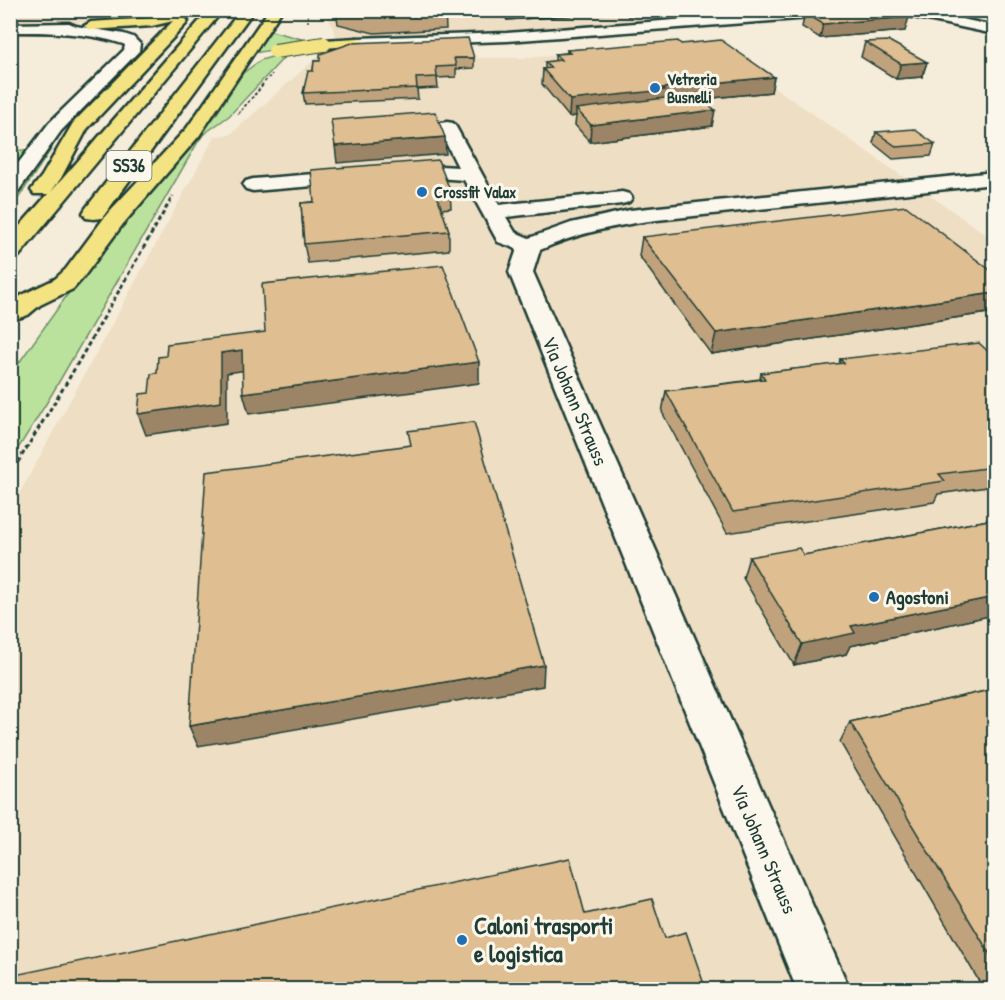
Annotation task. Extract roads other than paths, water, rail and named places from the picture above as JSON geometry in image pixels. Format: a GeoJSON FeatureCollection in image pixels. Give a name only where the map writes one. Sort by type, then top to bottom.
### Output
{"type":"FeatureCollection","features":[{"type":"Feature","properties":{"kind":"highway","name":"SS36"},"geometry":{"type":"LineString","coordinates":[[10,252],[217,10]]}},
{"type":"Feature","properties":{"kind":"highway","name":"SS36"},"geometry":{"type":"LineString","coordinates":[[84,226],[248,10]]}},
{"type":"Feature","properties":{"kind":"highway"},"geometry":{"type":"LineString","coordinates":[[91,26],[144,23],[189,12]]}},
{"type":"Feature","properties":{"kind":"highway"},"geometry":{"type":"LineString","coordinates":[[10,228],[51,178],[79,128],[189,12]]}},
{"type":"Feature","properties":{"kind":"highway"},"geometry":{"type":"LineString","coordinates":[[15,316],[31,300],[70,279],[109,226],[193,132],[236,70],[279,23],[325,42]]}},
{"type":"Feature","properties":{"kind":"highway"},"geometry":{"type":"LineString","coordinates":[[91,26],[124,28],[150,33],[154,38],[154,49]]}},
{"type":"Feature","properties":{"kind":"highway"},"geometry":{"type":"LineString","coordinates":[[236,70],[255,58],[275,51],[325,42],[357,42]]}},
{"type":"Feature","properties":{"kind":"highway"},"geometry":{"type":"LineString","coordinates":[[15,316],[48,273]]}},
{"type":"Feature","properties":{"kind":"street"},"geometry":{"type":"LineString","coordinates":[[807,15],[822,10]]}},
{"type":"Feature","properties":{"kind":"street"},"geometry":{"type":"LineString","coordinates":[[357,42],[483,38],[493,48],[503,49],[682,36],[670,25],[863,10]]}},
{"type":"Feature","properties":{"kind":"street"},"geometry":{"type":"LineString","coordinates":[[899,10],[994,30]]}},
{"type":"Feature","properties":{"kind":"street"},"geometry":{"type":"LineString","coordinates":[[923,10],[945,18]]}},
{"type":"Feature","properties":{"kind":"street"},"geometry":{"type":"LineString","coordinates":[[10,28],[91,26]]}},
{"type":"Feature","properties":{"kind":"street"},"geometry":{"type":"LineString","coordinates":[[10,189],[55,127],[131,51],[133,44],[129,39],[115,36],[48,27]]}},
{"type":"Feature","properties":{"kind":"street"},"geometry":{"type":"LineString","coordinates":[[447,128],[506,237],[530,246],[555,234],[588,224],[649,215],[994,177]]}},
{"type":"Feature","properties":{"kind":"street"},"geometry":{"type":"LineString","coordinates":[[328,168],[467,165]]}},
{"type":"Feature","properties":{"kind":"street"},"geometry":{"type":"LineString","coordinates":[[253,185],[423,171],[467,165]]}},
{"type":"Feature","properties":{"kind":"street"},"geometry":{"type":"LineString","coordinates":[[493,213],[846,173],[908,186]]}},
{"type":"Feature","properties":{"kind":"street","name":"Via Johann Strauss"},"geometry":{"type":"LineString","coordinates":[[530,246],[521,272],[824,990]]}},
{"type":"Feature","properties":{"kind":"place","name":"Vetreria Busnelli"},"geometry":{"type":"Point","coordinates":[655,88]}},
{"type":"Feature","properties":{"kind":"place","name":"Crossfit Valax"},"geometry":{"type":"Point","coordinates":[422,192]}},
{"type":"Feature","properties":{"kind":"place","name":"Agostoni"},"geometry":{"type":"Point","coordinates":[874,597]}},
{"type":"Feature","properties":{"kind":"place","name":"Caloni trasporti e logistica"},"geometry":{"type":"Point","coordinates":[462,940]}}]}
